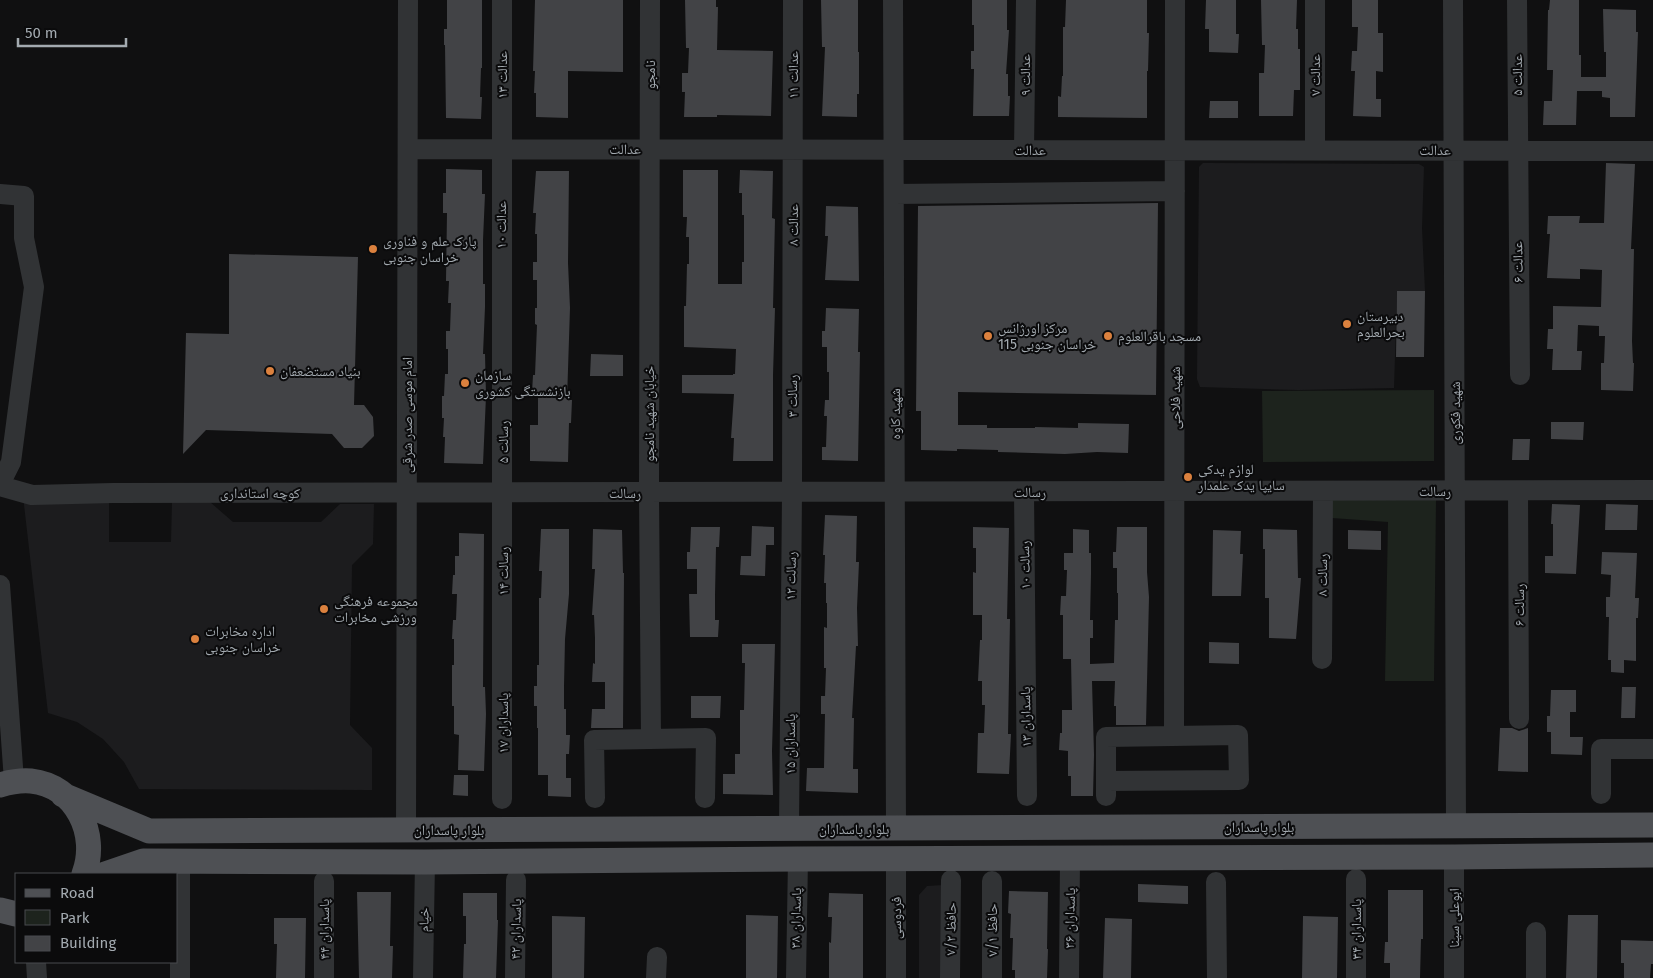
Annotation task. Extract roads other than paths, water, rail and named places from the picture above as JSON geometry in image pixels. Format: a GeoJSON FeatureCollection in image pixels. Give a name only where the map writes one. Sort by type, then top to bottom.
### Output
{"type":"FeatureCollection","features":[{"type":"Feature","properties":{"kind":"main road","name":"بلوار پاسداران"},"geometry":{"type":"LineString","coordinates":[[7,783],[32,781],[48,786],[63,795],[149,831],[1653,825]]}},
{"type":"Feature","properties":{"kind":"main road"},"geometry":{"type":"LineString","coordinates":[[63,795],[76,807],[84,822],[89,839],[89,856],[84,873]]}},
{"type":"Feature","properties":{"kind":"main road"},"geometry":{"type":"LineString","coordinates":[[108,873],[143,861],[426,862],[1653,855]]}},
{"type":"Feature","properties":{"kind":"main road"},"geometry":{"type":"LineString","coordinates":[[0,910],[15,914]]}},
{"type":"Feature","properties":{"kind":"street","name":"امام موسی صدر شرقی"},"geometry":{"type":"LineString","coordinates":[[406,830],[408,0]]}},
{"type":"Feature","properties":{"kind":"street","name":"عدالت ۱۳"},"geometry":{"type":"LineString","coordinates":[[501,149],[502,0]]}},
{"type":"Feature","properties":{"kind":"street","name":"نامجو"},"geometry":{"type":"LineString","coordinates":[[649,149],[650,0]]}},
{"type":"Feature","properties":{"kind":"street","name":"عدالت ۱۱"},"geometry":{"type":"LineString","coordinates":[[793,0],[793,149]]}},
{"type":"Feature","properties":{"kind":"street","name":"شهید کاوه"},"geometry":{"type":"LineString","coordinates":[[893,0],[896,828]]}},
{"type":"Feature","properties":{"kind":"street","name":"عدالت ۹"},"geometry":{"type":"LineString","coordinates":[[1024,150],[1026,0]]}},
{"type":"Feature","properties":{"kind":"street","name":"شهید فلاحی"},"geometry":{"type":"LineString","coordinates":[[1174,736],[1175,0]]}},
{"type":"Feature","properties":{"kind":"street","name":"عدالت ۷"},"geometry":{"type":"LineString","coordinates":[[1315,0],[1315,150]]}},
{"type":"Feature","properties":{"kind":"street","name":"شهید فکوری"},"geometry":{"type":"LineString","coordinates":[[1453,0],[1456,826]]}},
{"type":"Feature","properties":{"kind":"street","name":"عدالت ۵"},"geometry":{"type":"LineString","coordinates":[[1517,0],[1517,150]]}},
{"type":"Feature","properties":{"kind":"street","name":"عدالت"},"geometry":{"type":"LineString","coordinates":[[408,149],[1653,151]]}},
{"type":"Feature","properties":{"kind":"street","name":"عدالت ۱۰"},"geometry":{"type":"LineString","coordinates":[[501,149],[502,301]]}},
{"type":"Feature","properties":{"kind":"street","name":"خیابان شهید نامجو"},"geometry":{"type":"LineString","coordinates":[[649,149],[651,739]]}},
{"type":"Feature","properties":{"kind":"street","name":"عدالت ۸"},"geometry":{"type":"LineString","coordinates":[[792,300],[793,149]]}},
{"type":"Feature","properties":{"kind":"street","name":"عدالت ۶"},"geometry":{"type":"LineString","coordinates":[[1517,150],[1520,374]]}},
{"type":"Feature","properties":{"kind":"street"},"geometry":{"type":"LineString","coordinates":[[894,194],[1175,191]]}},
{"type":"Feature","properties":{"kind":"street"},"geometry":{"type":"LineString","coordinates":[[0,194],[24,196],[24,238],[34,287],[11,462],[0,480]]}},
{"type":"Feature","properties":{"kind":"street","name":"رسالت ۳"},"geometry":{"type":"LineString","coordinates":[[792,300],[792,492]]}},
{"type":"Feature","properties":{"kind":"street","name":"رسالت ۵"},"geometry":{"type":"LineString","coordinates":[[502,301],[503,493]]}},
{"type":"Feature","properties":{"kind":"street","name":"کوچه استانداری"},"geometry":{"type":"LineString","coordinates":[[0,480],[32,495],[113,493],[407,493]]}},
{"type":"Feature","properties":{"kind":"street","name":"رسالت"},"geometry":{"type":"LineString","coordinates":[[407,493],[1653,490]]}},
{"type":"Feature","properties":{"kind":"street","name":"رسالت ۸"},"geometry":{"type":"LineString","coordinates":[[1322,659],[1323,491]]}},
{"type":"Feature","properties":{"kind":"street","name":"رسالت ۶"},"geometry":{"type":"LineString","coordinates":[[1518,491],[1519,718]]}},
{"type":"Feature","properties":{"kind":"street","name":"رسالت ۱۲"},"geometry":{"type":"LineString","coordinates":[[791,659],[792,492]]}},
{"type":"Feature","properties":{"kind":"street","name":"رسالت ۱۰"},"geometry":{"type":"LineString","coordinates":[[1024,492],[1026,638]]}},
{"type":"Feature","properties":{"kind":"street","name":"رسالت ۱۴"},"geometry":{"type":"LineString","coordinates":[[503,493],[503,648]]}},
{"type":"Feature","properties":{"kind":"street"},"geometry":{"type":"LineString","coordinates":[[0,585],[7,783]]}},
{"type":"Feature","properties":{"kind":"street","name":"پاسداران ۱۳"},"geometry":{"type":"LineString","coordinates":[[1026,638],[1027,796]]}},
{"type":"Feature","properties":{"kind":"street","name":"پاسداران ۱۷"},"geometry":{"type":"LineString","coordinates":[[502,798],[503,648]]}},
{"type":"Feature","properties":{"kind":"street","name":"پاسداران ۱۵"},"geometry":{"type":"LineString","coordinates":[[790,829],[791,659]]}},
{"type":"Feature","properties":{"kind":"street"},"geometry":{"type":"LineString","coordinates":[[1238,735],[1239,780],[1106,789],[1106,737],[1174,736],[1238,735]]}},
{"type":"Feature","properties":{"kind":"street"},"geometry":{"type":"LineString","coordinates":[[595,798],[594,740],[706,738],[705,798]]}},
{"type":"Feature","properties":{"kind":"street"},"geometry":{"type":"LineString","coordinates":[[1600,794],[1601,749],[1653,749]]}},
{"type":"Feature","properties":{"kind":"street","name":"ابوعلی سینا"},"geometry":{"type":"LineString","coordinates":[[1454,857],[1454,978]]}},
{"type":"Feature","properties":{"kind":"street","name":"پاسداران ۳۶"},"geometry":{"type":"LineString","coordinates":[[1069,978],[1070,858]]}},
{"type":"Feature","properties":{"kind":"street","name":"پاسداران ۳۸"},"geometry":{"type":"LineString","coordinates":[[796,978],[798,859]]}},
{"type":"Feature","properties":{"kind":"street","name":"فردوسی"},"geometry":{"type":"LineString","coordinates":[[896,859],[896,978]]}},
{"type":"Feature","properties":{"kind":"street"},"geometry":{"type":"LineString","coordinates":[[180,862],[180,978]]}},
{"type":"Feature","properties":{"kind":"street","name":"خیام"},"geometry":{"type":"LineString","coordinates":[[423,978],[426,862]]}},
{"type":"Feature","properties":{"kind":"street","name":"پاسداران ۳۴"},"geometry":{"type":"LineString","coordinates":[[1356,879],[1356,978]]}},
{"type":"Feature","properties":{"kind":"street","name":"پاسداران ۴۲"},"geometry":{"type":"LineString","coordinates":[[515,978],[516,880]]}},
{"type":"Feature","properties":{"kind":"street","name":"حافظ ۷/۲"},"geometry":{"type":"LineString","coordinates":[[950,978],[951,880]]}},
{"type":"Feature","properties":{"kind":"street","name":"پاسداران ۴۴"},"geometry":{"type":"LineString","coordinates":[[324,881],[324,978]]}},
{"type":"Feature","properties":{"kind":"street","name":"حافظ ۷/۱"},"geometry":{"type":"LineString","coordinates":[[992,881],[992,978]]}},
{"type":"Feature","properties":{"kind":"street"},"geometry":{"type":"LineString","coordinates":[[1216,882],[1216,978]]}},
{"type":"Feature","properties":{"kind":"street"},"geometry":{"type":"LineString","coordinates":[[1536,932],[1536,978]]}},
{"type":"Feature","properties":{"kind":"street"},"geometry":{"type":"LineString","coordinates":[[656,978],[657,957]]}},
{"type":"Feature","properties":{"kind":"street"},"geometry":{"type":"LineString","coordinates":[[36,963],[37,978]]}},
{"type":"Feature","properties":{"kind":"place","name":"پارک علم و فناوری خراسان جنوبی"},"geometry":{"type":"Point","coordinates":[373,249]}},
{"type":"Feature","properties":{"kind":"place","name":"دبیرستان بحرالعلوم"},"geometry":{"type":"Point","coordinates":[1347,324]}},
{"type":"Feature","properties":{"kind":"place","name":"مرکز اورژانس 115 خراسان جنوبی"},"geometry":{"type":"Point","coordinates":[988,336]}},
{"type":"Feature","properties":{"kind":"place","name":"مسجد باقرالعلوم"},"geometry":{"type":"Point","coordinates":[1108,336]}},
{"type":"Feature","properties":{"kind":"place","name":"بنیاد مستضعفان"},"geometry":{"type":"Point","coordinates":[270,371]}},
{"type":"Feature","properties":{"kind":"place","name":"سازمان بازنشستگی کشوری"},"geometry":{"type":"Point","coordinates":[465,383]}},
{"type":"Feature","properties":{"kind":"place","name":"لوازم یدکی سایپا یدک علمدار"},"geometry":{"type":"Point","coordinates":[1188,477]}},
{"type":"Feature","properties":{"kind":"place","name":"مجموعه فرهنگی ورزشی مخابرات"},"geometry":{"type":"Point","coordinates":[324,609]}},
{"type":"Feature","properties":{"kind":"place","name":"اداره مخابرات خراسان جنوبی"},"geometry":{"type":"Point","coordinates":[195,639]}}]}
